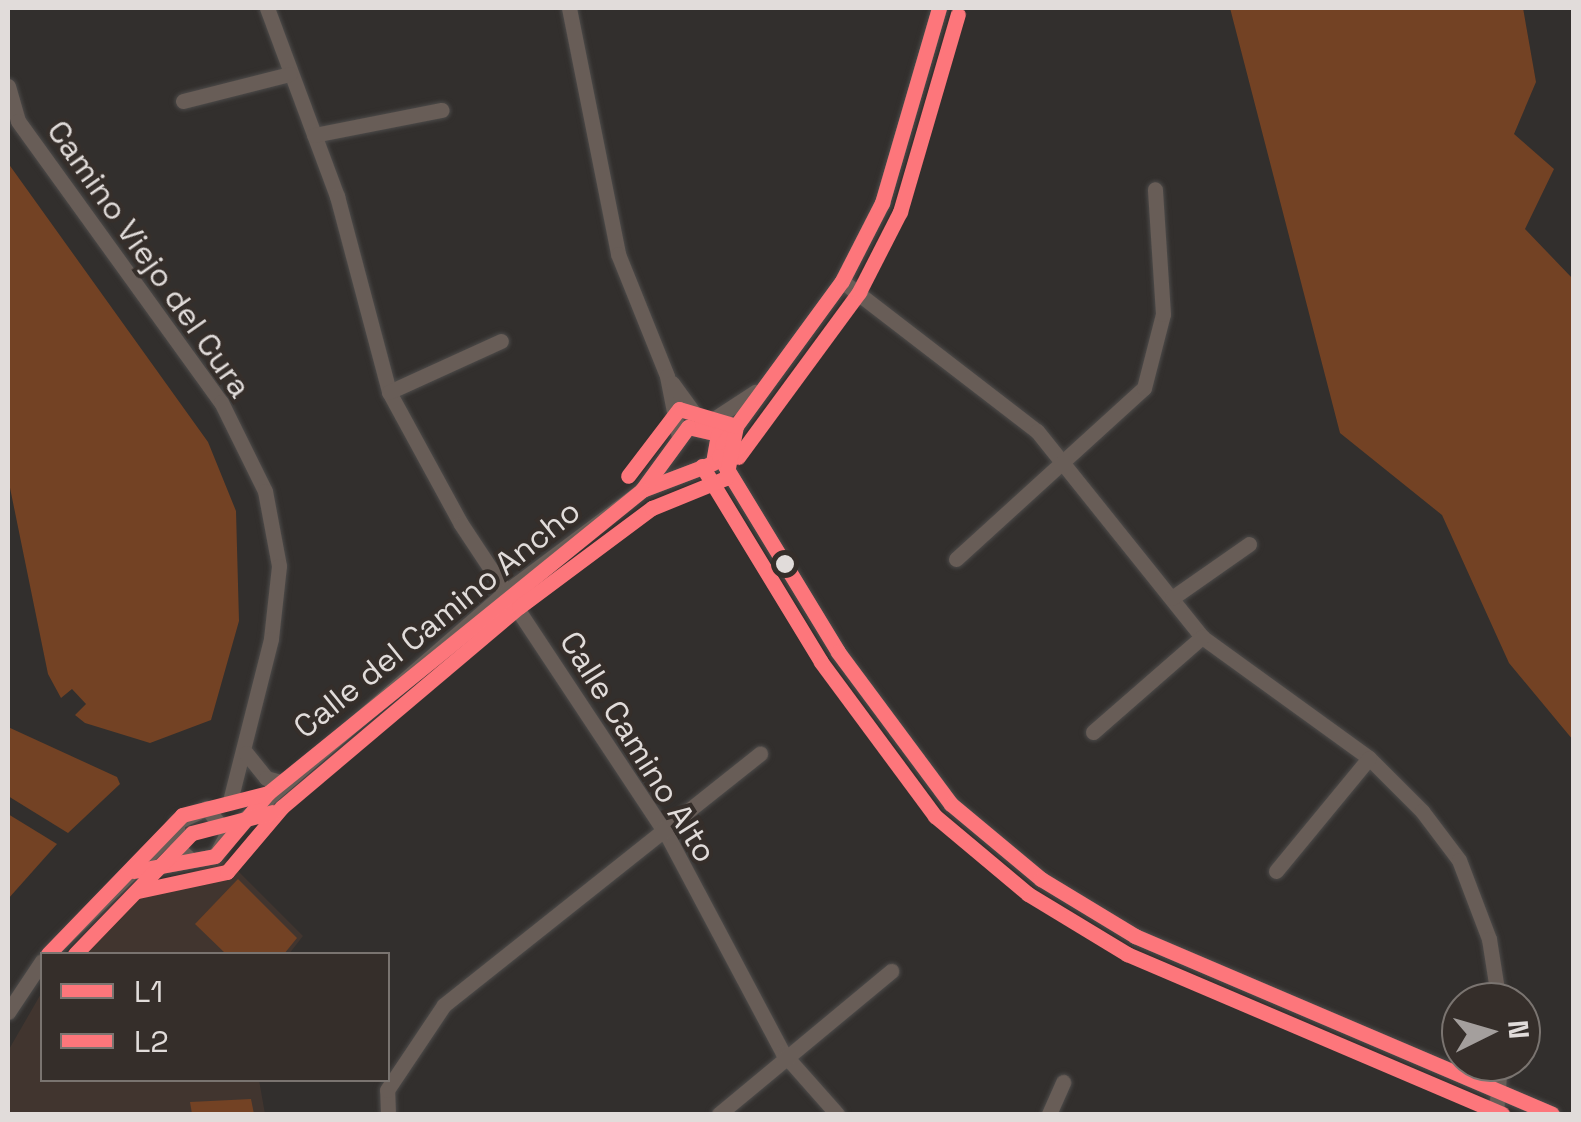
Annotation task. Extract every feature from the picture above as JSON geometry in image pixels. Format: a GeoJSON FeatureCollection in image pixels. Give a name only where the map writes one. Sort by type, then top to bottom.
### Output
{"type":"FeatureCollection","features":[{"type":"Feature","properties":{"kind":"street","name":"Calle Camino Alto"},"geometry":{"type":"LineString","coordinates":[[268,8],[314,135],[389,392],[507,590],[667,835],[782,1052],[836,1114]]}},
{"type":"Feature","properties":{"kind":"street"},"geometry":{"type":"LineString","coordinates":[[568,8],[618,254],[666,376],[678,442],[698,467],[736,496]]}},
{"type":"Feature","properties":{"kind":"street"},"geometry":{"type":"LineString","coordinates":[[720,451],[758,390],[842,281],[911,124],[939,8]]}},
{"type":"Feature","properties":{"kind":"street"},"geometry":{"type":"LineString","coordinates":[[183,101],[290,74]]}},
{"type":"Feature","properties":{"kind":"street","name":"Camino Viejo del Cura"},"geometry":{"type":"LineString","coordinates":[[8,86],[18,121],[222,402],[266,492],[278,566],[246,754],[230,801]]}},
{"type":"Feature","properties":{"kind":"street"},"geometry":{"type":"LineString","coordinates":[[314,135],[442,110]]}},
{"type":"Feature","properties":{"kind":"street"},"geometry":{"type":"LineString","coordinates":[[956,559],[1144,388],[1163,314],[1155,189]]}},
{"type":"Feature","properties":{"kind":"street"},"geometry":{"type":"LineString","coordinates":[[842,281],[1067,460],[1202,637],[1369,758],[1458,860],[1489,939],[1496,982]]}},
{"type":"Feature","properties":{"kind":"street"},"geometry":{"type":"LineString","coordinates":[[389,392],[501,341]]}},
{"type":"Feature","properties":{"kind":"street"},"geometry":{"type":"LineString","coordinates":[[666,376],[720,451],[736,496],[951,804],[1041,879],[1135,936],[1552,1114]]}},
{"type":"Feature","properties":{"kind":"street"},"geometry":{"type":"LineString","coordinates":[[704,424],[758,390]]}},
{"type":"Feature","properties":{"kind":"street","name":"Calle del Camino Ancho"},"geometry":{"type":"LineString","coordinates":[[642,490],[678,442],[704,424]]}},
{"type":"Feature","properties":{"kind":"street","name":"Calle del Camino Ancho"},"geometry":{"type":"LineString","coordinates":[[227,834],[268,793],[507,590],[642,490],[698,467],[720,451]]}},
{"type":"Feature","properties":{"kind":"street"},"geometry":{"type":"LineString","coordinates":[[1172,598],[1249,544]]}},
{"type":"Feature","properties":{"kind":"street"},"geometry":{"type":"LineString","coordinates":[[1093,732],[1202,637]]}},
{"type":"Feature","properties":{"kind":"street"},"geometry":{"type":"LineString","coordinates":[[246,754],[266,778],[281,782]]}},
{"type":"Feature","properties":{"kind":"street"},"geometry":{"type":"LineString","coordinates":[[388,1114],[387,1090],[444,1004],[667,835],[760,754]]}},
{"type":"Feature","properties":{"kind":"street"},"geometry":{"type":"LineString","coordinates":[[1276,871],[1369,758]]}},
{"type":"Feature","properties":{"kind":"street","name":"Calle del Camino Ancho"},"geometry":{"type":"LineString","coordinates":[[207,808],[268,793]]}},
{"type":"Feature","properties":{"kind":"street"},"geometry":{"type":"LineString","coordinates":[[50,952],[190,810],[207,808],[227,834],[215,856],[134,871]]}},
{"type":"Feature","properties":{"kind":"street"},"geometry":{"type":"LineString","coordinates":[[174,830],[190,859]]}},
{"type":"Feature","properties":{"kind":"street"},"geometry":{"type":"LineString","coordinates":[[8,1012],[40,965]]}},
{"type":"Feature","properties":{"kind":"street"},"geometry":{"type":"LineString","coordinates":[[719,1114],[782,1052],[891,972]]}},
{"type":"Feature","properties":{"kind":"street"},"geometry":{"type":"LineString","coordinates":[[1049,1114],[1064,1082]]}},
{"type":"Feature","properties":{"kind":"street"},"geometry":{"type":"LineString","coordinates":[[1496,1114],[1497,1082]]}},
{"type":"Feature","properties":{"kind":"shaded area"},"geometry":{"type":"Polygon","coordinates":[[[1230,8],[1523,8],[1536,82],[1514,134],[1554,169],[1525,229],[1573,279],[1573,740],[1509,663],[1442,515],[1340,433],[1230,8]]]}},
{"type":"Feature","properties":{"kind":"shaded area"},"geometry":{"type":"Polygon","coordinates":[[[8,163],[208,442],[236,511],[239,621],[211,720],[150,743],[85,723],[75,715],[86,704],[72,689],[61,698],[48,674],[8,478],[8,163]]]}},
{"type":"Feature","properties":{"kind":"shaded area"},"geometry":{"type":"Polygon","coordinates":[[[8,727],[117,777],[120,784],[68,833],[8,796],[8,727]]]}},
{"type":"Feature","properties":{"kind":"shaded area"},"geometry":{"type":"Polygon","coordinates":[[[8,814],[57,844],[8,899],[8,814]]]}},
{"type":"Feature","properties":{"kind":"shaded area"},"geometry":{"type":"Polygon","coordinates":[[[227,860],[303,936],[291,952],[70,952],[129,893],[227,860]]]}},
{"type":"Feature","properties":{"kind":"shaded area"},"geometry":{"type":"Polygon","coordinates":[[[238,879],[297,938],[286,952],[224,952],[195,924],[238,879]]]}},
{"type":"Feature","properties":{"kind":"shaded area"},"geometry":{"type":"Polygon","coordinates":[[[40,995],[40,1082],[259,1082],[265,1114],[8,1114],[8,1051],[40,995]]]}},
{"type":"Feature","properties":{"kind":"shaded area"},"geometry":{"type":"Polygon","coordinates":[[[251,1099],[254,1114],[192,1114],[190,1102],[251,1099]]]}},
{"type":"Feature","properties":{"kind":"transit line","name":"L1"},"geometry":{"type":"LineString","coordinates":[[722,445],[842,281],[882,203],[939,8]]}},
{"type":"Feature","properties":{"kind":"transit line","name":"L2"},"geometry":{"type":"LineString","coordinates":[[738,457],[859,292],[900,212],[958,14]]}},
{"type":"Feature","properties":{"kind":"transit line","name":"L2"},"geometry":{"type":"LineString","coordinates":[[138,891],[227,872],[282,807],[519,607],[652,508],[726,478],[736,426],[679,409],[628,476]]}},
{"type":"Feature","properties":{"kind":"transit line","name":"L1"},"geometry":{"type":"LineString","coordinates":[[688,427],[718,434],[713,463],[642,490],[688,427]]}},
{"type":"Feature","properties":{"kind":"transit line","name":"L1"},"geometry":{"type":"LineString","coordinates":[[719,456],[838,652],[951,804],[1041,879],[1135,936],[1552,1114]]}},
{"type":"Feature","properties":{"kind":"transit line","name":"L2"},"geometry":{"type":"LineString","coordinates":[[702,466],[821,662],[935,816],[1028,894],[1127,954],[1502,1114]]}},
{"type":"Feature","properties":{"kind":"transit line","name":"L1"},"geometry":{"type":"LineString","coordinates":[[134,871],[215,856],[268,793],[642,490]]}},
{"type":"Feature","properties":{"kind":"transit line","name":"L1"},"geometry":{"type":"LineString","coordinates":[[50,952],[182,815],[268,793]]}},
{"type":"Feature","properties":{"kind":"transit line","name":"L2"},"geometry":{"type":"LineString","coordinates":[[77,952],[192,833],[273,812]]}}]}
